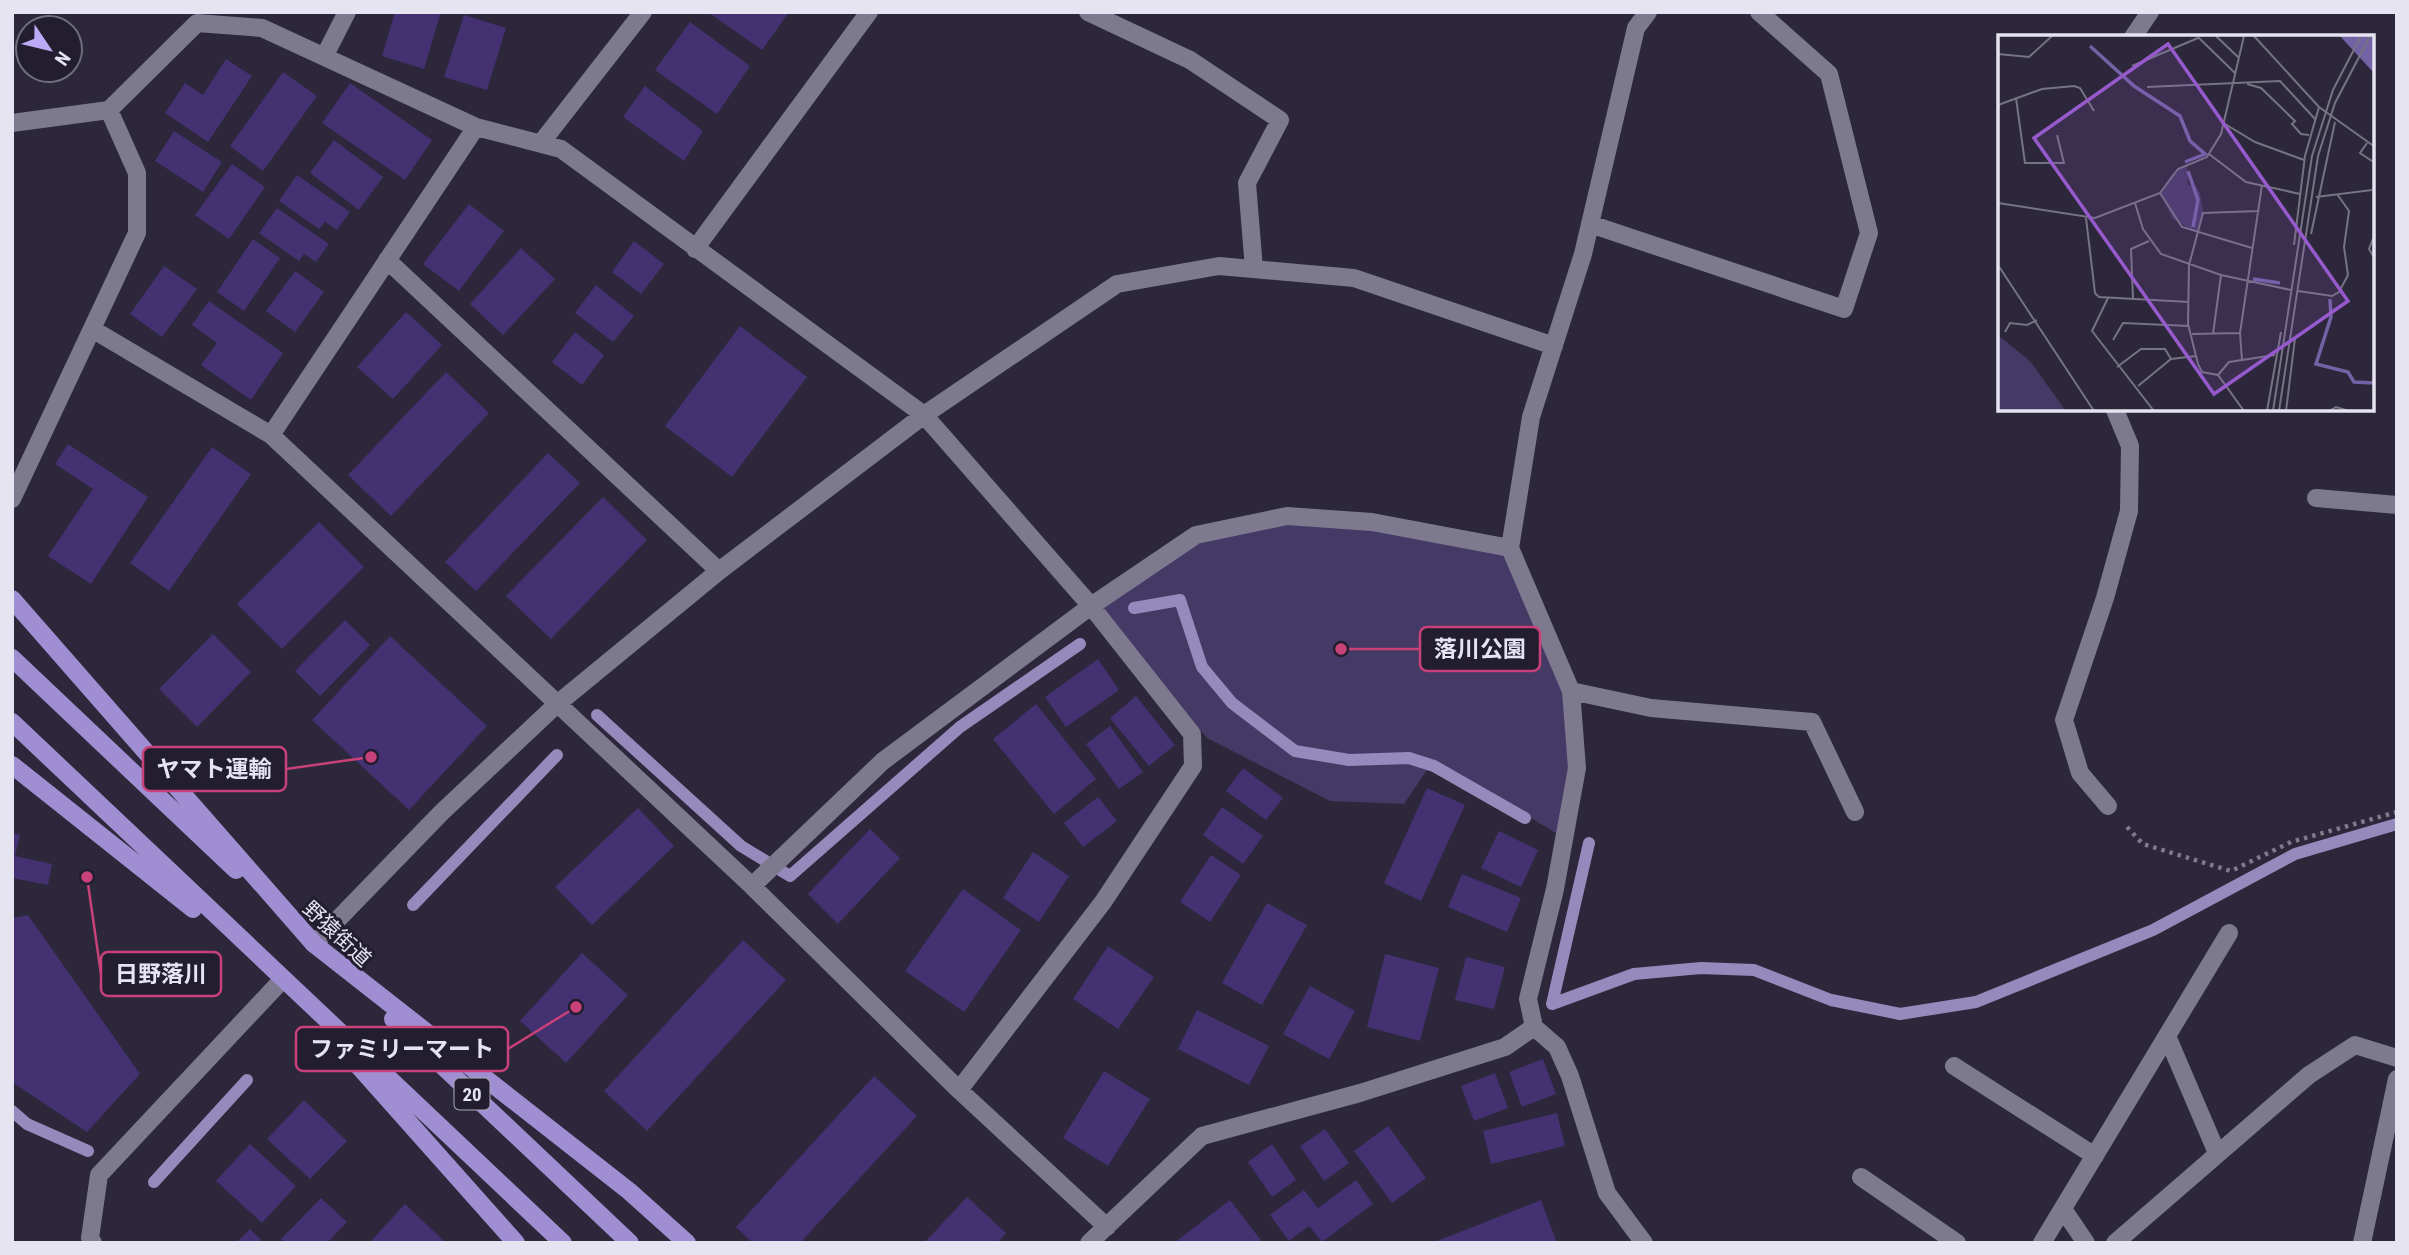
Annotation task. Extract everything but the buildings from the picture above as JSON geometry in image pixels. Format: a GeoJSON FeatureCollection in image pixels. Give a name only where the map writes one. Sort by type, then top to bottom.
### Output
{"type":"FeatureCollection","features":[{"type":"Feature","properties":{"kind":"main road","name":"20"},"geometry":{"type":"LineString","coordinates":[[12,599],[314,944]]}},
{"type":"Feature","properties":{"kind":"main road","name":"野猿街道"},"geometry":{"type":"LineString","coordinates":[[12,658],[630,1243]]}},
{"type":"Feature","properties":{"kind":"main road","name":"20"},"geometry":{"type":"LineString","coordinates":[[12,722],[563,1243]]}},
{"type":"Feature","properties":{"kind":"main road","name":"20"},"geometry":{"type":"LineString","coordinates":[[12,765],[282,980]]}},
{"type":"Feature","properties":{"kind":"main road"},"geometry":{"type":"LineString","coordinates":[[314,944],[629,1191],[687,1243]]}},
{"type":"Feature","properties":{"kind":"main road"},"geometry":{"type":"LineString","coordinates":[[282,980],[516,1243]]}},
{"type":"Feature","properties":{"kind":"street"},"geometry":{"type":"LineString","coordinates":[[325,55],[346,12]]}},
{"type":"Feature","properties":{"kind":"street"},"geometry":{"type":"LineString","coordinates":[[541,142],[643,12]]}},
{"type":"Feature","properties":{"kind":"street"},"geometry":{"type":"LineString","coordinates":[[695,249],[869,12]]}},
{"type":"Feature","properties":{"kind":"street"},"geometry":{"type":"LineString","coordinates":[[1088,12],[1190,61],[1280,120],[1247,183],[1254,269]]}},
{"type":"Feature","properties":{"kind":"street"},"geometry":{"type":"LineString","coordinates":[[1644,1243],[1607,1193],[1558,1047],[1534,1027],[1528,999],[1555,889],[1577,768],[1571,691],[1510,548],[1531,417],[1590,224],[1636,28],[1648,12]]}},
{"type":"Feature","properties":{"kind":"street"},"geometry":{"type":"LineString","coordinates":[[1590,224],[1844,309],[1869,233],[1829,74],[1759,12]]}},
{"type":"Feature","properties":{"kind":"street"},"geometry":{"type":"LineString","coordinates":[[2134,35],[2150,12]]}},
{"type":"Feature","properties":{"kind":"street"},"geometry":{"type":"LineString","coordinates":[[12,123],[109,110],[196,18],[262,28],[476,127],[561,149],[924,415],[1091,606],[1192,734],[1193,766],[1103,902],[959,1090]]}},
{"type":"Feature","properties":{"kind":"street"},"geometry":{"type":"LineString","coordinates":[[12,499],[136,233],[137,173],[109,110]]}},
{"type":"Feature","properties":{"kind":"street"},"geometry":{"type":"LineString","coordinates":[[271,435],[476,127]]}},
{"type":"Feature","properties":{"kind":"street"},"geometry":{"type":"LineString","coordinates":[[387,260],[719,570]]}},
{"type":"Feature","properties":{"kind":"street"},"geometry":{"type":"LineString","coordinates":[[314,944],[442,812],[556,705],[719,570],[924,415],[1118,284],[1219,266],[1354,278],[1554,346]]}},
{"type":"Feature","properties":{"kind":"street"},"geometry":{"type":"LineString","coordinates":[[92,329],[271,435],[556,705],[755,882],[959,1090],[1107,1227]]}},
{"type":"Feature","properties":{"kind":"street"},"geometry":{"type":"LineString","coordinates":[[2108,806],[2080,773],[2064,720],[2105,598],[2129,511],[2130,446],[2115,411]]}},
{"type":"Feature","properties":{"kind":"street"},"geometry":{"type":"LineString","coordinates":[[2316,498],[2397,505]]}},
{"type":"Feature","properties":{"kind":"street"},"geometry":{"type":"LineString","coordinates":[[755,882],[883,761],[1091,606],[1196,535],[1287,516],[1372,522],[1510,548]]}},
{"type":"Feature","properties":{"kind":"street"},"geometry":{"type":"LineString","coordinates":[[1571,691],[1651,708],[1812,722],[1855,812]]}},
{"type":"Feature","properties":{"kind":"street"},"geometry":{"type":"LineString","coordinates":[[2042,1243],[2229,933]]}},
{"type":"Feature","properties":{"kind":"street"},"geometry":{"type":"LineString","coordinates":[[93,1243],[90,1238],[99,1175],[282,980]]}},
{"type":"Feature","properties":{"kind":"street"},"geometry":{"type":"LineString","coordinates":[[1089,1243],[1202,1136],[1360,1093],[1505,1046],[1534,1027]]}},
{"type":"Feature","properties":{"kind":"street"},"geometry":{"type":"LineString","coordinates":[[2167,1036],[2217,1153]]}},
{"type":"Feature","properties":{"kind":"street"},"geometry":{"type":"LineString","coordinates":[[2115,1243],[2309,1075],[2355,1045],[2397,1058]]}},
{"type":"Feature","properties":{"kind":"street"},"geometry":{"type":"LineString","coordinates":[[1954,1066],[2095,1156]]}},
{"type":"Feature","properties":{"kind":"street"},"geometry":{"type":"LineString","coordinates":[[2361,1243],[2397,1079]]}},
{"type":"Feature","properties":{"kind":"street"},"geometry":{"type":"LineString","coordinates":[[1861,1177],[1957,1243]]}},
{"type":"Feature","properties":{"kind":"street"},"geometry":{"type":"LineString","coordinates":[[2063,1209],[2086,1243]]}},
{"type":"Feature","properties":{"kind":"path"},"geometry":{"type":"LineString","coordinates":[[2108,806],[2143,844],[2231,871],[2291,842],[2397,811]]}},
{"type":"Feature","properties":{"kind":"shaded area"},"geometry":{"type":"Polygon","coordinates":[[[1287,516],[1510,548],[1571,691],[1577,768],[1564,838],[1434,760],[1404,804],[1330,801],[1207,738],[1091,606],[1196,535],[1287,516]]]}},
{"type":"Feature","properties":{"kind":"waterway"},"geometry":{"type":"LineString","coordinates":[[1134,608],[1180,600],[1202,667],[1232,703],[1295,751],[1349,760],[1409,758],[1434,766],[1525,818]]}},
{"type":"Feature","properties":{"kind":"waterway"},"geometry":{"type":"LineString","coordinates":[[597,715],[741,846],[790,876],[960,727],[1080,644]]}},
{"type":"Feature","properties":{"kind":"waterway"},"geometry":{"type":"LineString","coordinates":[[413,905],[557,755]]}},
{"type":"Feature","properties":{"kind":"waterway"},"geometry":{"type":"LineString","coordinates":[[1589,843],[1552,1004],[1634,974],[1701,968],[1754,970],[1831,1000],[1900,1014],[1976,1002],[2153,930],[2295,854],[2397,824]]}},
{"type":"Feature","properties":{"kind":"waterway"},"geometry":{"type":"LineString","coordinates":[[154,1182],[247,1080]]}},
{"type":"Feature","properties":{"kind":"waterway"},"geometry":{"type":"LineString","coordinates":[[12,1111],[27,1124],[88,1151]]}},
{"type":"Feature","properties":{"kind":"place","name":"落川公園"},"geometry":{"type":"Point","coordinates":[1341,649]}},
{"type":"Feature","properties":{"kind":"place","name":"ヤマト運輸"},"geometry":{"type":"Point","coordinates":[371,757]}},
{"type":"Feature","properties":{"kind":"place","name":"日野落川"},"geometry":{"type":"Point","coordinates":[87,877]}},
{"type":"Feature","properties":{"kind":"place","name":"ファミリーマート"},"geometry":{"type":"Point","coordinates":[576,1007]}}]}
